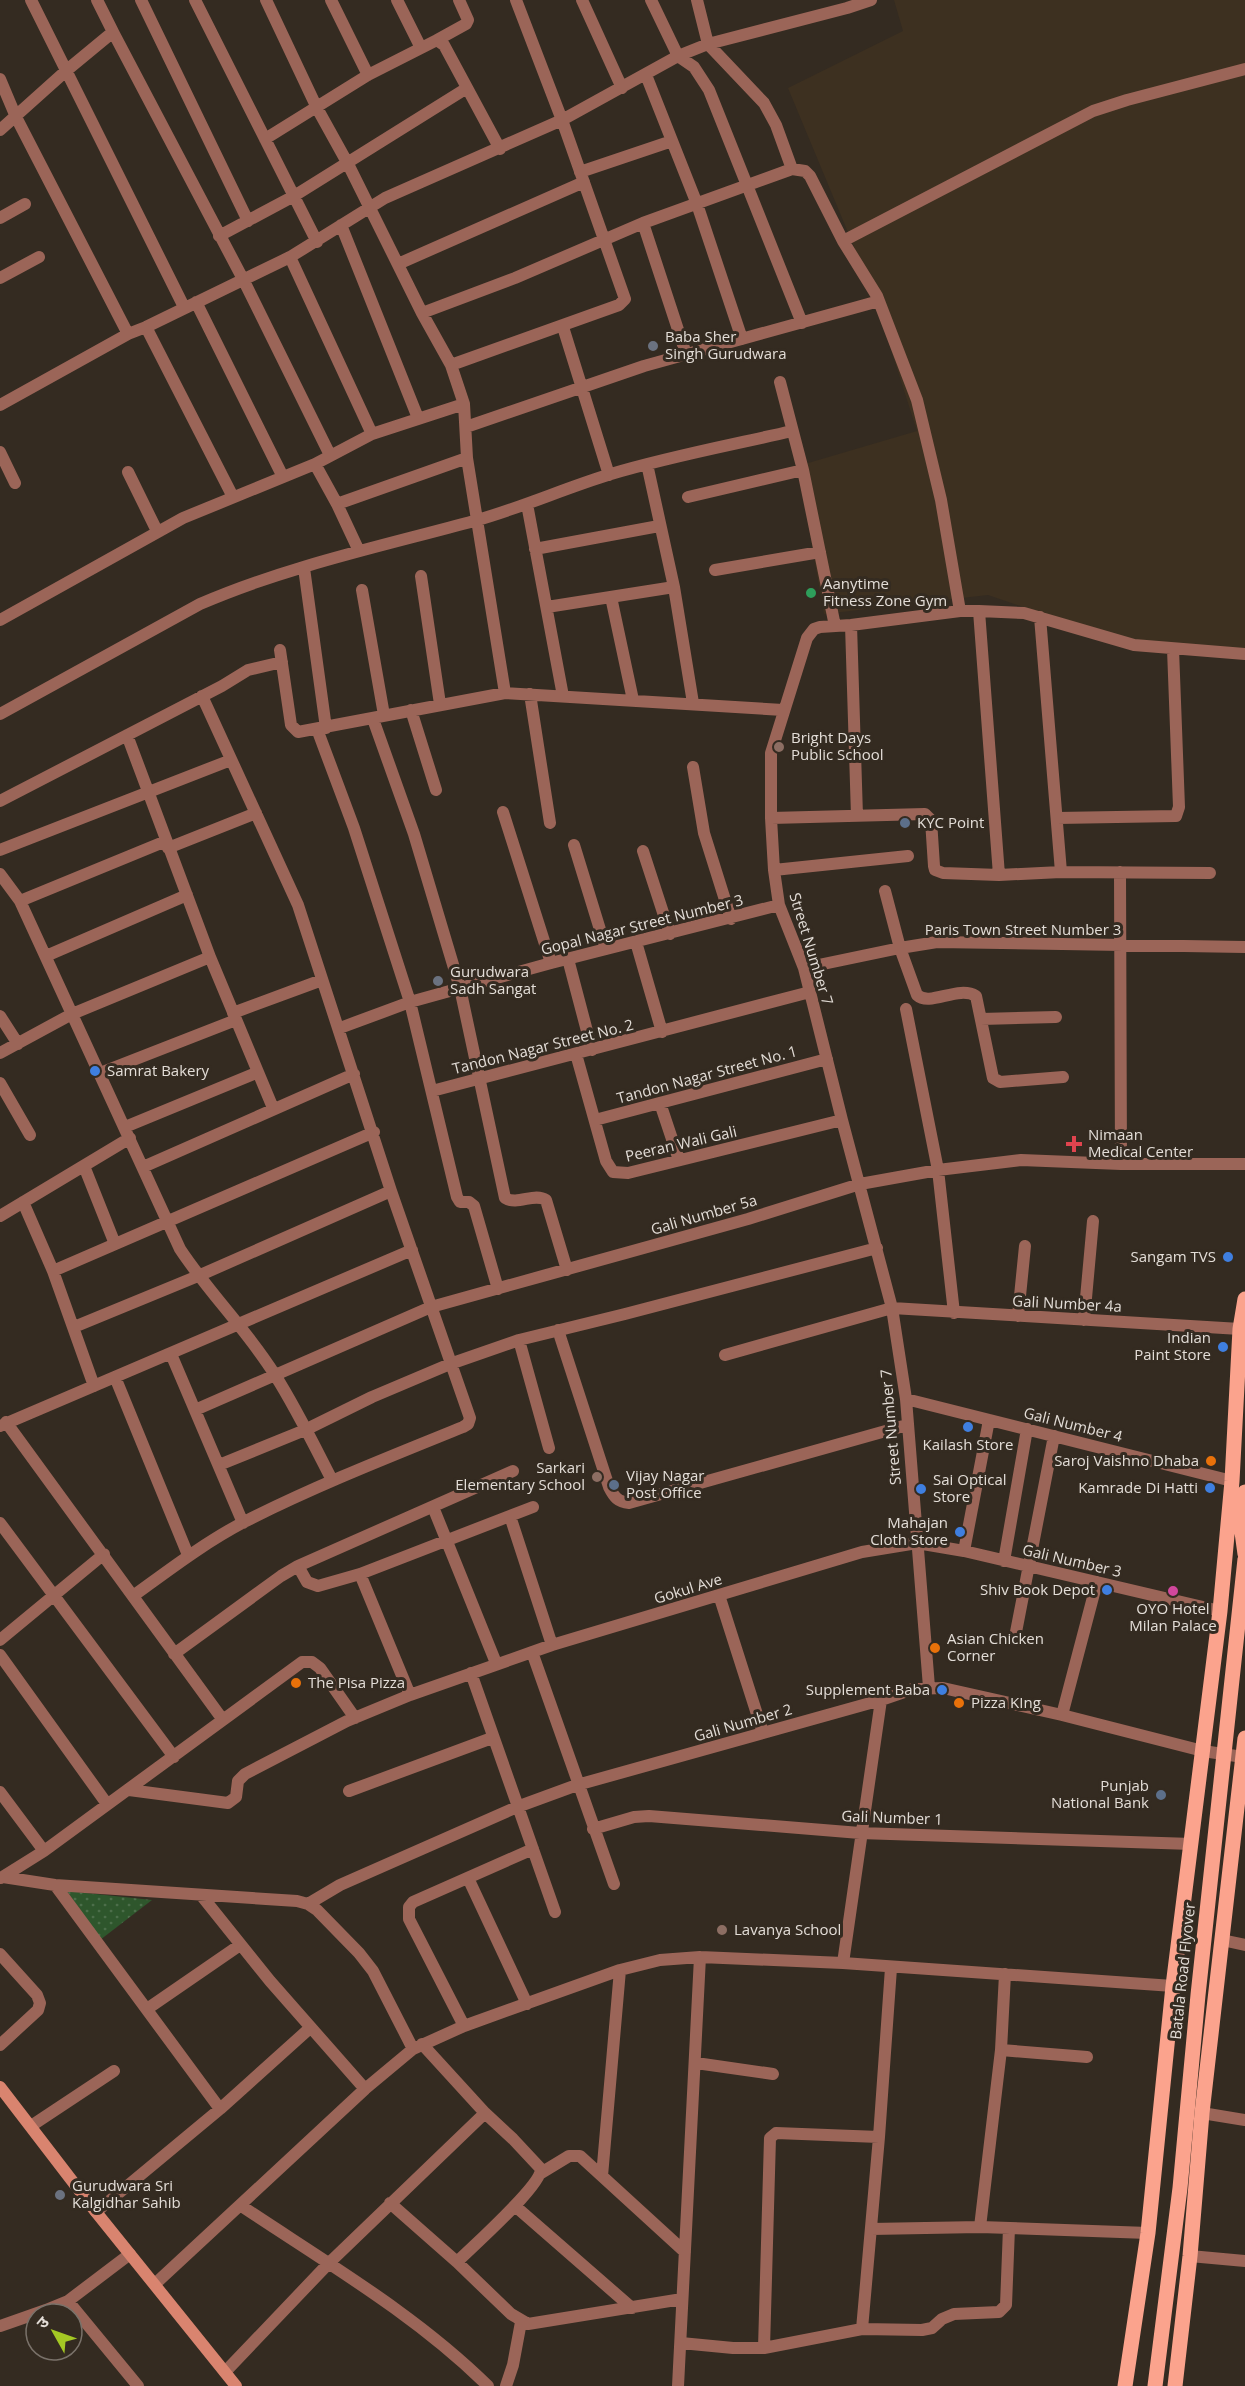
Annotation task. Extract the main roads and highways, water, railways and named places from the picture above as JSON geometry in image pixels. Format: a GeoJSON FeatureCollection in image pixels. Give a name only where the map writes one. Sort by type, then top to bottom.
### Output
{"type":"FeatureCollection","features":[{"type":"Feature","properties":{"kind":"main road"},"geometry":{"type":"LineString","coordinates":[[1125,2386],[1148,2233],[1173,1986],[1220,1611],[1232,1481],[1240,1329],[1245,1299]]}},
{"type":"Feature","properties":{"kind":"main road"},"geometry":{"type":"LineString","coordinates":[[1245,1492],[1241,1525],[1245,1554]]}},
{"type":"Feature","properties":{"kind":"main road","name":"Batala Road Flyover"},"geometry":{"type":"LineString","coordinates":[[1155,2386],[1180,2188],[1198,1995],[1245,1559]]}},
{"type":"Feature","properties":{"kind":"main road"},"geometry":{"type":"LineString","coordinates":[[1175,2386],[1190,2256],[1202,2114],[1245,1738]]}},
{"type":"Feature","properties":{"kind":"place","name":"Baba Sher Singh Gurudwara"},"geometry":{"type":"Point","coordinates":[653,346]}},
{"type":"Feature","properties":{"kind":"place","name":"Aanytime Fitness Zone Gym"},"geometry":{"type":"Point","coordinates":[811,593]}},
{"type":"Feature","properties":{"kind":"place","name":"Bright Days Public School"},"geometry":{"type":"Point","coordinates":[779,747]}},
{"type":"Feature","properties":{"kind":"place","name":"KYC Point"},"geometry":{"type":"Point","coordinates":[905,823]}},
{"type":"Feature","properties":{"kind":"place","name":"Gurudwara Sadh Sangat"},"geometry":{"type":"Point","coordinates":[438,981]}},
{"type":"Feature","properties":{"kind":"place","name":"Samrat Bakery"},"geometry":{"type":"Point","coordinates":[95,1071]}},
{"type":"Feature","properties":{"kind":"place","name":"Nimaan Medical Center"},"geometry":{"type":"Point","coordinates":[1074,1144]}},
{"type":"Feature","properties":{"kind":"place","name":"Sangam TVS"},"geometry":{"type":"Point","coordinates":[1228,1257]}},
{"type":"Feature","properties":{"kind":"place","name":"Indian Paint Store"},"geometry":{"type":"Point","coordinates":[1223,1347]}},
{"type":"Feature","properties":{"kind":"place","name":"Kailash Store"},"geometry":{"type":"Point","coordinates":[968,1427]}},
{"type":"Feature","properties":{"kind":"place","name":"Saroj Vaishno Dhaba"},"geometry":{"type":"Point","coordinates":[1211,1461]}},
{"type":"Feature","properties":{"kind":"place","name":"Sarkari Elementary School"},"geometry":{"type":"Point","coordinates":[597,1477]}},
{"type":"Feature","properties":{"kind":"place","name":"Vijay Nagar Post Office"},"geometry":{"type":"Point","coordinates":[614,1485]}},
{"type":"Feature","properties":{"kind":"place","name":"Kamrade Di Hatti"},"geometry":{"type":"Point","coordinates":[1210,1488]}},
{"type":"Feature","properties":{"kind":"place","name":"Sai Optical Store"},"geometry":{"type":"Point","coordinates":[921,1489]}},
{"type":"Feature","properties":{"kind":"place","name":"Mahajan Cloth Store"},"geometry":{"type":"Point","coordinates":[960,1532]}},
{"type":"Feature","properties":{"kind":"place","name":"Shiv Book Depot"},"geometry":{"type":"Point","coordinates":[1107,1590]}},
{"type":"Feature","properties":{"kind":"place","name":"OYO Hotel Milan Palace"},"geometry":{"type":"Point","coordinates":[1173,1591]}},
{"type":"Feature","properties":{"kind":"place","name":"Asian Chicken Corner"},"geometry":{"type":"Point","coordinates":[935,1648]}},
{"type":"Feature","properties":{"kind":"place","name":"The Pisa Pizza"},"geometry":{"type":"Point","coordinates":[296,1683]}},
{"type":"Feature","properties":{"kind":"place","name":"Supplement Baba"},"geometry":{"type":"Point","coordinates":[942,1690]}},
{"type":"Feature","properties":{"kind":"place","name":"Pizza KIng"},"geometry":{"type":"Point","coordinates":[959,1703]}},
{"type":"Feature","properties":{"kind":"place","name":"Punjab National Bank"},"geometry":{"type":"Point","coordinates":[1161,1795]}},
{"type":"Feature","properties":{"kind":"place","name":"Lavanya School"},"geometry":{"type":"Point","coordinates":[722,1930]}},
{"type":"Feature","properties":{"kind":"place","name":"Gurudwara Sri Kalgidhar Sahib"},"geometry":{"type":"Point","coordinates":[60,2195]}}]}
